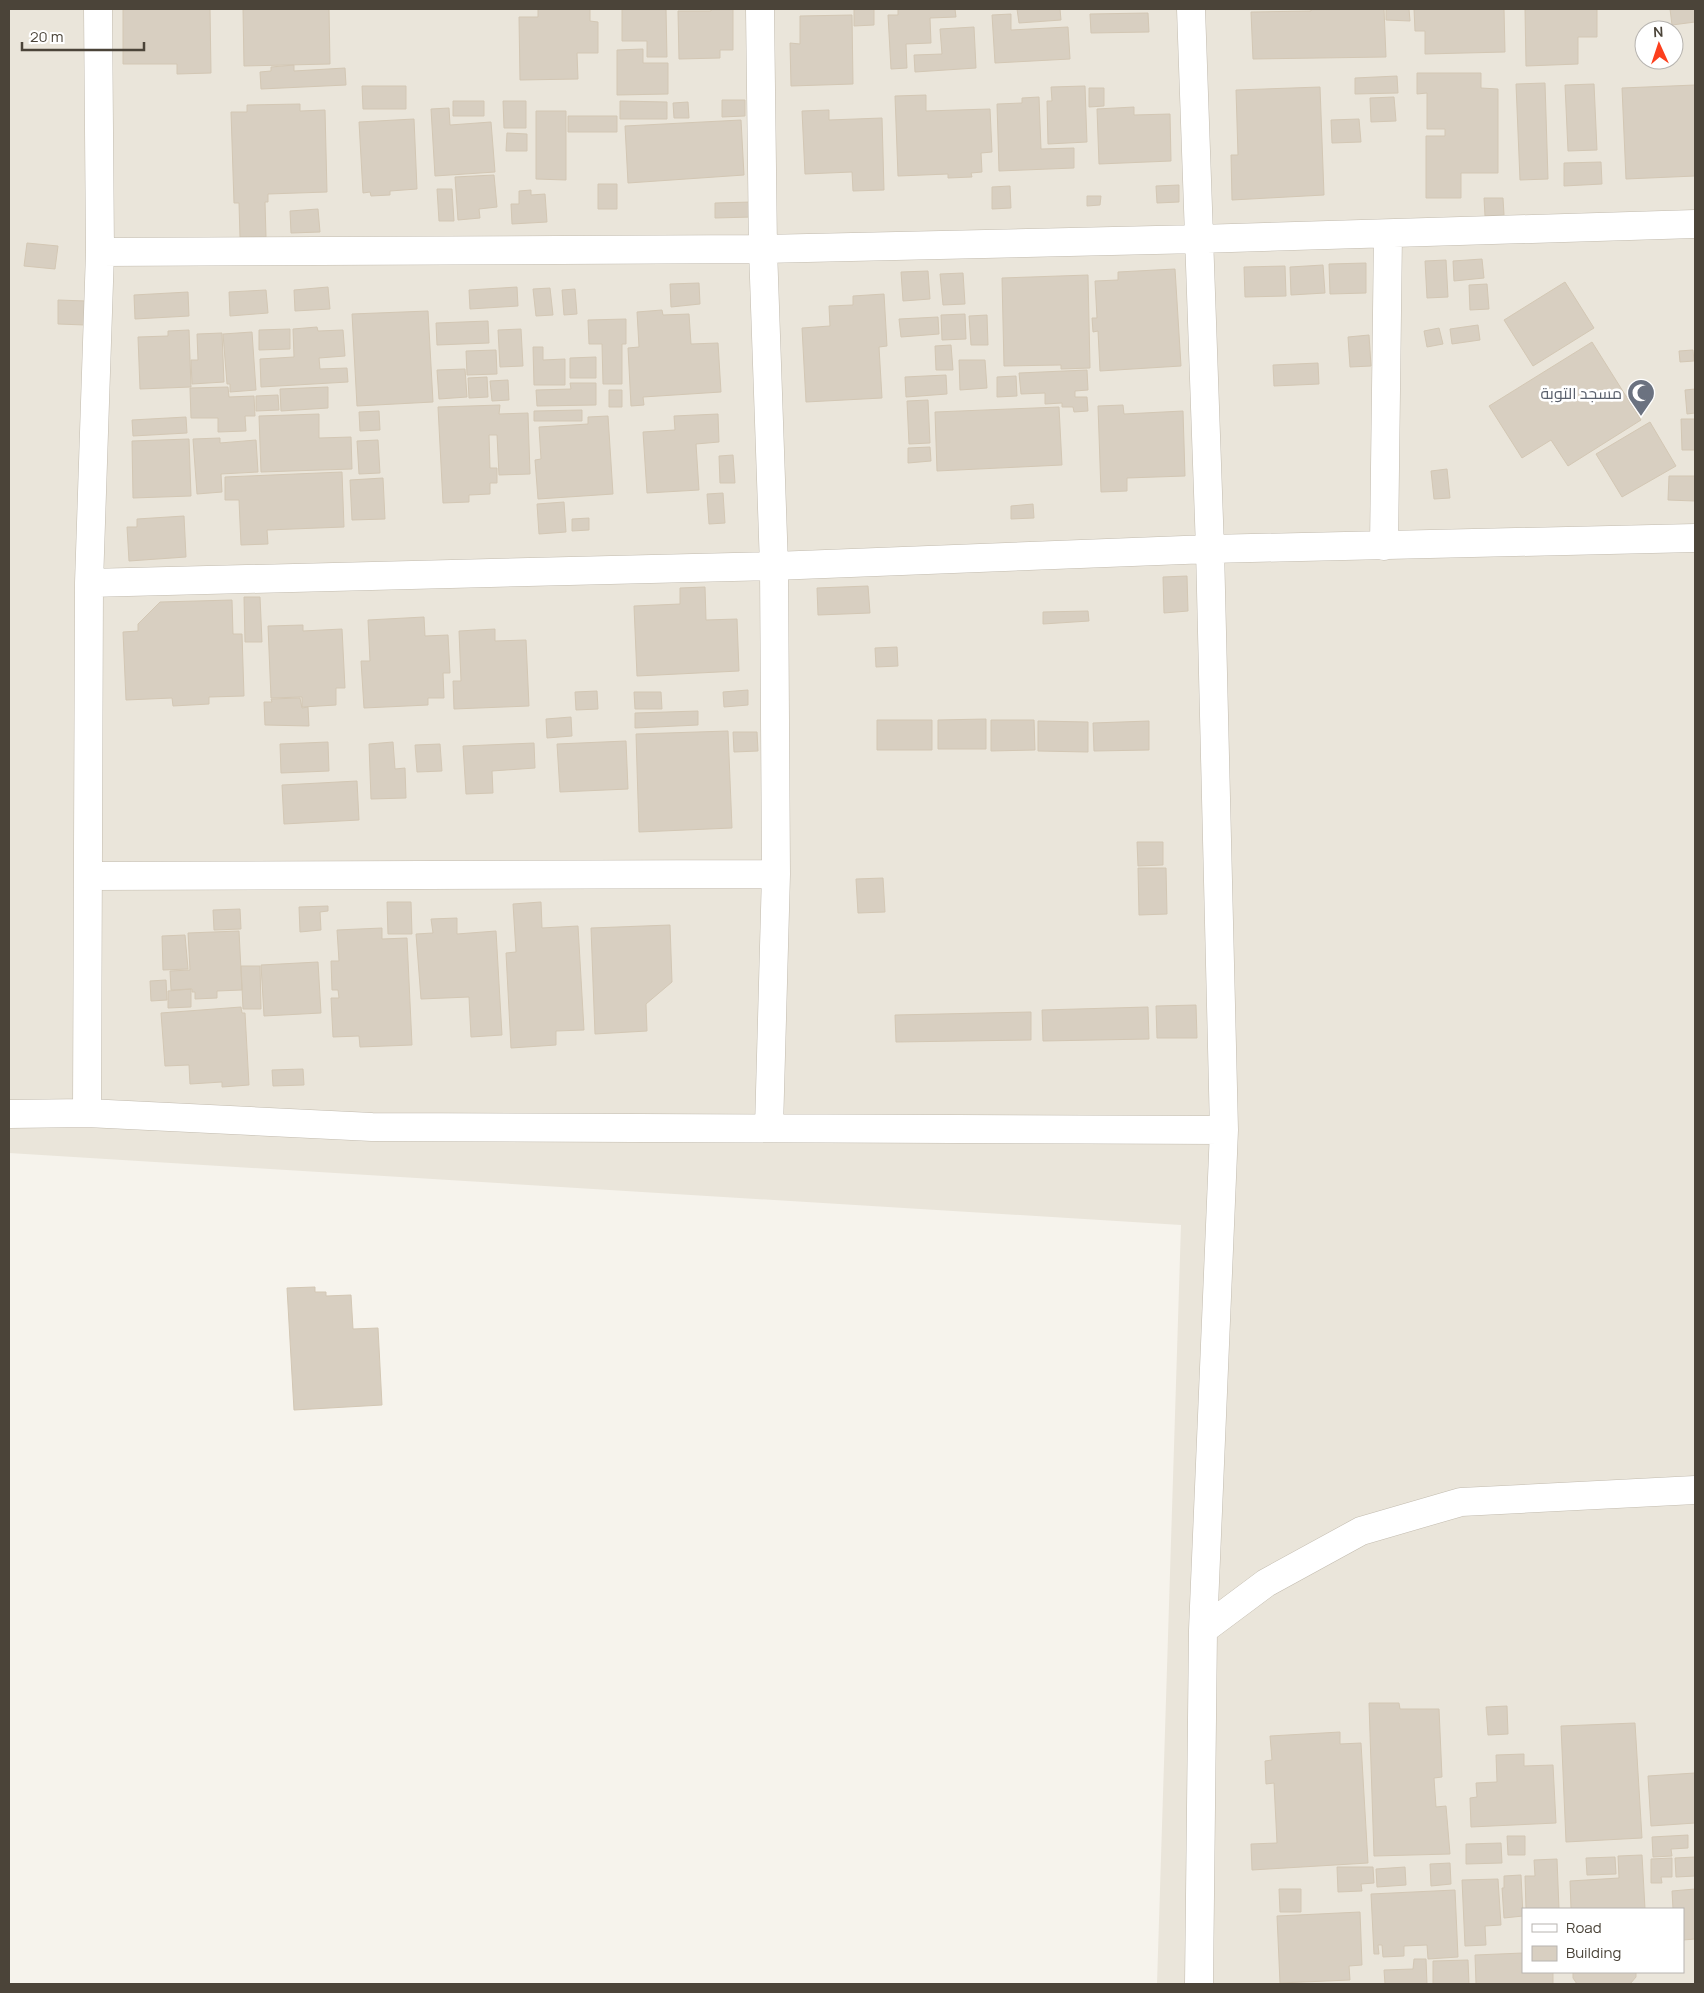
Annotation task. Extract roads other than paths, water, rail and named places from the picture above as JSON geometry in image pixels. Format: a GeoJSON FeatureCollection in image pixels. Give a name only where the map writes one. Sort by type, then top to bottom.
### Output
{"type":"FeatureCollection","features":[{"type":"Feature","properties":{"kind":"street"},"geometry":{"type":"LineString","coordinates":[[87,1113],[89,583],[100,252],[98,9]]}},
{"type":"Feature","properties":{"kind":"street"},"geometry":{"type":"LineString","coordinates":[[760,9],[764,249],[774,566],[776,874],[769,1128]]}},
{"type":"Feature","properties":{"kind":"street"},"geometry":{"type":"LineString","coordinates":[[1192,9],[1210,549],[1224,1130],[1203,1630],[1199,1984]]}},
{"type":"Feature","properties":{"kind":"street"},"geometry":{"type":"LineString","coordinates":[[100,252],[764,249],[1199,240],[1695,224]]}},
{"type":"Feature","properties":{"kind":"street"},"geometry":{"type":"LineString","coordinates":[[1384,546],[1388,234]]}},
{"type":"Feature","properties":{"kind":"street"},"geometry":{"type":"LineString","coordinates":[[89,583],[774,566],[1210,549],[1695,538]]}},
{"type":"Feature","properties":{"kind":"street"},"geometry":{"type":"LineString","coordinates":[[88,876],[776,874]]}},
{"type":"Feature","properties":{"kind":"street"},"geometry":{"type":"LineString","coordinates":[[9,1114],[87,1113],[372,1127],[1224,1130]]}},
{"type":"Feature","properties":{"kind":"street"},"geometry":{"type":"LineString","coordinates":[[1203,1630],[1266,1583],[1361,1531],[1461,1502],[1695,1490]]}},
{"type":"Feature","properties":{"kind":"place","name":"مسجد التوبة"},"geometry":{"type":"Point","coordinates":[1641,417]}}]}
